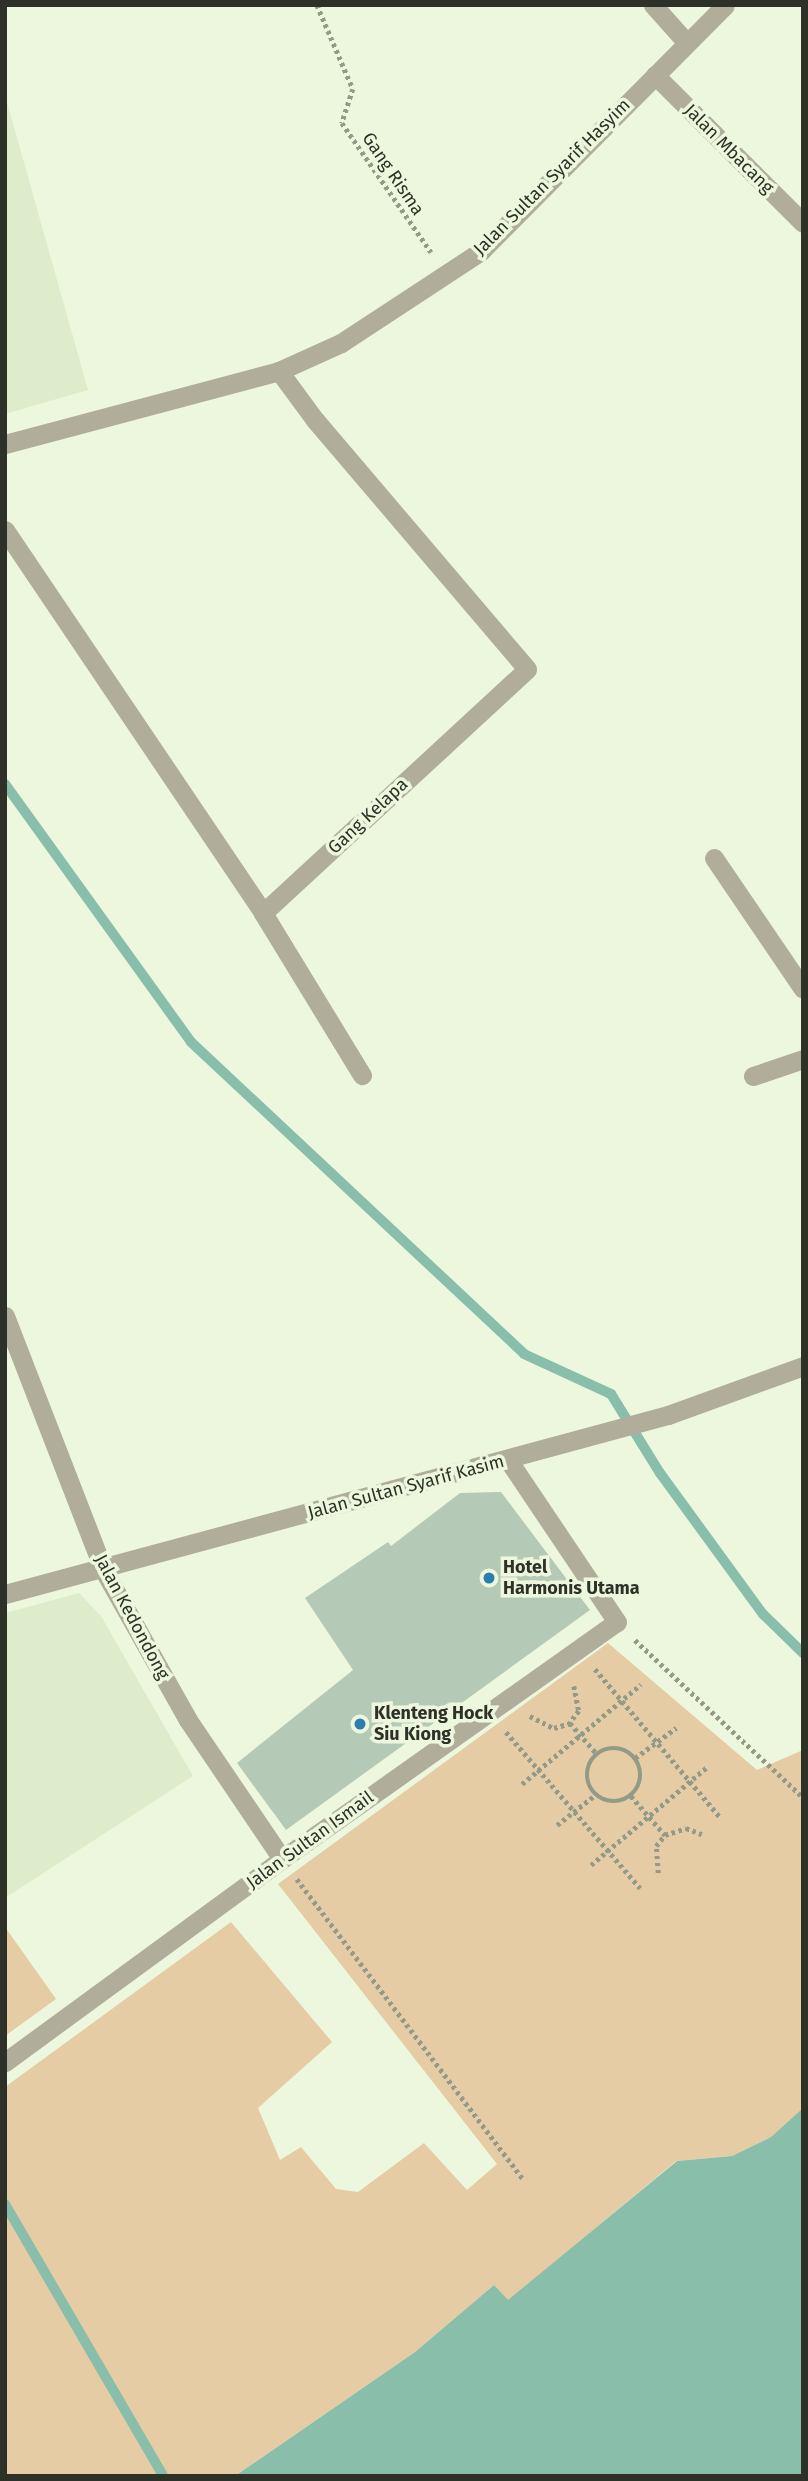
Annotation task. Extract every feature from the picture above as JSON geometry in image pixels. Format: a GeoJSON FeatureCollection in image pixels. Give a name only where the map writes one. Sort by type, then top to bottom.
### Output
{"type":"FeatureCollection","features":[{"type":"Feature","properties":{"kind":"street"},"geometry":{"type":"LineString","coordinates":[[653,5],[687,43]]}},
{"type":"Feature","properties":{"kind":"street","name":"Jalan Sultan Syarif Hasyim"},"geometry":{"type":"LineString","coordinates":[[5,444],[279,371],[341,343],[481,251],[725,5]]}},
{"type":"Feature","properties":{"kind":"street","name":"Jalan Mbacang"},"geometry":{"type":"LineString","coordinates":[[655,75],[803,223]]}},
{"type":"Feature","properties":{"kind":"street","name":"Gang Kelapa"},"geometry":{"type":"LineString","coordinates":[[263,913],[527,669],[315,420],[279,371]]}},
{"type":"Feature","properties":{"kind":"street"},"geometry":{"type":"LineString","coordinates":[[5,530],[263,913],[362,1075]]}},
{"type":"Feature","properties":{"kind":"street"},"geometry":{"type":"LineString","coordinates":[[714,858],[803,989]]}},
{"type":"Feature","properties":{"kind":"street"},"geometry":{"type":"LineString","coordinates":[[753,1076],[803,1059]]}},
{"type":"Feature","properties":{"kind":"street","name":"Jalan Kedondong"},"geometry":{"type":"LineString","coordinates":[[5,1316],[103,1569],[188,1720],[282,1859]]}},
{"type":"Feature","properties":{"kind":"street","name":"Jalan Sultan Syarif Kasim"},"geometry":{"type":"LineString","coordinates":[[5,1594],[668,1415],[803,1366]]}},
{"type":"Feature","properties":{"kind":"street"},"geometry":{"type":"LineString","coordinates":[[508,1460],[617,1622]]}},
{"type":"Feature","properties":{"kind":"street","name":"Jalan Sultan Ismail"},"geometry":{"type":"LineString","coordinates":[[5,2062],[282,1859],[617,1622]]}},
{"type":"Feature","properties":{"kind":"path","name":"Gang Risma"},"geometry":{"type":"LineString","coordinates":[[317,5],[353,89],[342,123],[389,196],[448,275]]}},
{"type":"Feature","properties":{"kind":"path"},"geometry":{"type":"LineString","coordinates":[[617,1622],[803,1797]]}},
{"type":"Feature","properties":{"kind":"path"},"geometry":{"type":"LineString","coordinates":[[579,1650],[721,1818]]}},
{"type":"Feature","properties":{"kind":"path"},"geometry":{"type":"LineString","coordinates":[[510,1698],[544,1726],[570,1723],[579,1710],[580,1699],[557,1665]]}},
{"type":"Feature","properties":{"kind":"path"},"geometry":{"type":"LineString","coordinates":[[522,1784],[641,1684]]}},
{"type":"Feature","properties":{"kind":"path"},"geometry":{"type":"LineString","coordinates":[[490,1712],[640,1888]]}},
{"type":"Feature","properties":{"kind":"path"},"geometry":{"type":"LineString","coordinates":[[570,1723],[597,1754]]}},
{"type":"Feature","properties":{"kind":"path"},"geometry":{"type":"LineString","coordinates":[[635,1758],[676,1728]]}},
{"type":"Feature","properties":{"kind":"path"},"geometry":{"type":"LineString","coordinates":[[595,1795],[588,1770],[597,1754],[612,1748],[635,1758]]}},
{"type":"Feature","properties":{"kind":"path"},"geometry":{"type":"LineString","coordinates":[[595,1795],[614,1802],[631,1796],[640,1781],[635,1758]]}},
{"type":"Feature","properties":{"kind":"path"},"geometry":{"type":"LineString","coordinates":[[591,1865],[707,1767]]}},
{"type":"Feature","properties":{"kind":"path"},"geometry":{"type":"LineString","coordinates":[[557,1825],[595,1795]]}},
{"type":"Feature","properties":{"kind":"path"},"geometry":{"type":"LineString","coordinates":[[631,1796],[665,1835]]}},
{"type":"Feature","properties":{"kind":"path"},"geometry":{"type":"LineString","coordinates":[[658,1873],[656,1846],[665,1835],[686,1828],[702,1834]]}},
{"type":"Feature","properties":{"kind":"path"},"geometry":{"type":"LineString","coordinates":[[282,1859],[524,2180]]}},
{"type":"Feature","properties":{"kind":"shaded area"},"geometry":{"type":"Polygon","coordinates":[[[5,95],[88,390],[5,414],[5,95]]]}},
{"type":"Feature","properties":{"kind":"shaded area"},"geometry":{"type":"Polygon","coordinates":[[[79,1593],[101,1616],[193,1776],[5,1898],[5,1613],[79,1593]]]}},
{"type":"Feature","properties":{"kind":"shaded area"},"geometry":{"type":"Polygon","coordinates":[[[608,1643],[757,1770],[803,1750],[801,2110],[771,2137],[732,2156],[676,2161],[508,2301],[494,2285],[415,2352],[235,2476],[5,2476],[5,2087],[231,1922],[332,2042],[258,2108],[280,2160],[301,2147],[336,2189],[358,2192],[424,2143],[467,2190],[497,2164],[278,1884],[608,1643]]]}},
{"type":"Feature","properties":{"kind":"shaded area"},"geometry":{"type":"Polygon","coordinates":[[[5,1927],[56,1999],[5,2036],[5,1927]]]}},
{"type":"Feature","properties":{"kind":"shaded area"},"geometry":{"type":"Polygon","coordinates":[[[803,2108],[803,2476],[235,2476],[415,2352],[494,2285],[508,2300],[677,2161],[732,2156],[771,2137],[803,2108]]]}},
{"type":"Feature","properties":{"kind":"building"},"geometry":{"type":"Polygon","coordinates":[[[501,1492],[590,1610],[286,1830],[237,1763],[353,1670],[305,1598],[388,1542],[391,1546],[460,1493],[501,1492]]]}},
{"type":"Feature","properties":{"kind":"waterway"},"geometry":{"type":"LineString","coordinates":[[5,784],[191,1042],[524,1354],[611,1394],[660,1473],[763,1614],[803,1653]]}},
{"type":"Feature","properties":{"kind":"waterway"},"geometry":{"type":"LineString","coordinates":[[5,2204],[163,2476]]}},
{"type":"Feature","properties":{"kind":"place","name":"Hotel Harmonis Utama"},"geometry":{"type":"Point","coordinates":[489,1578]}},
{"type":"Feature","properties":{"kind":"place","name":"Klenteng Hock Siu Kiong"},"geometry":{"type":"Point","coordinates":[360,1724]}}]}
